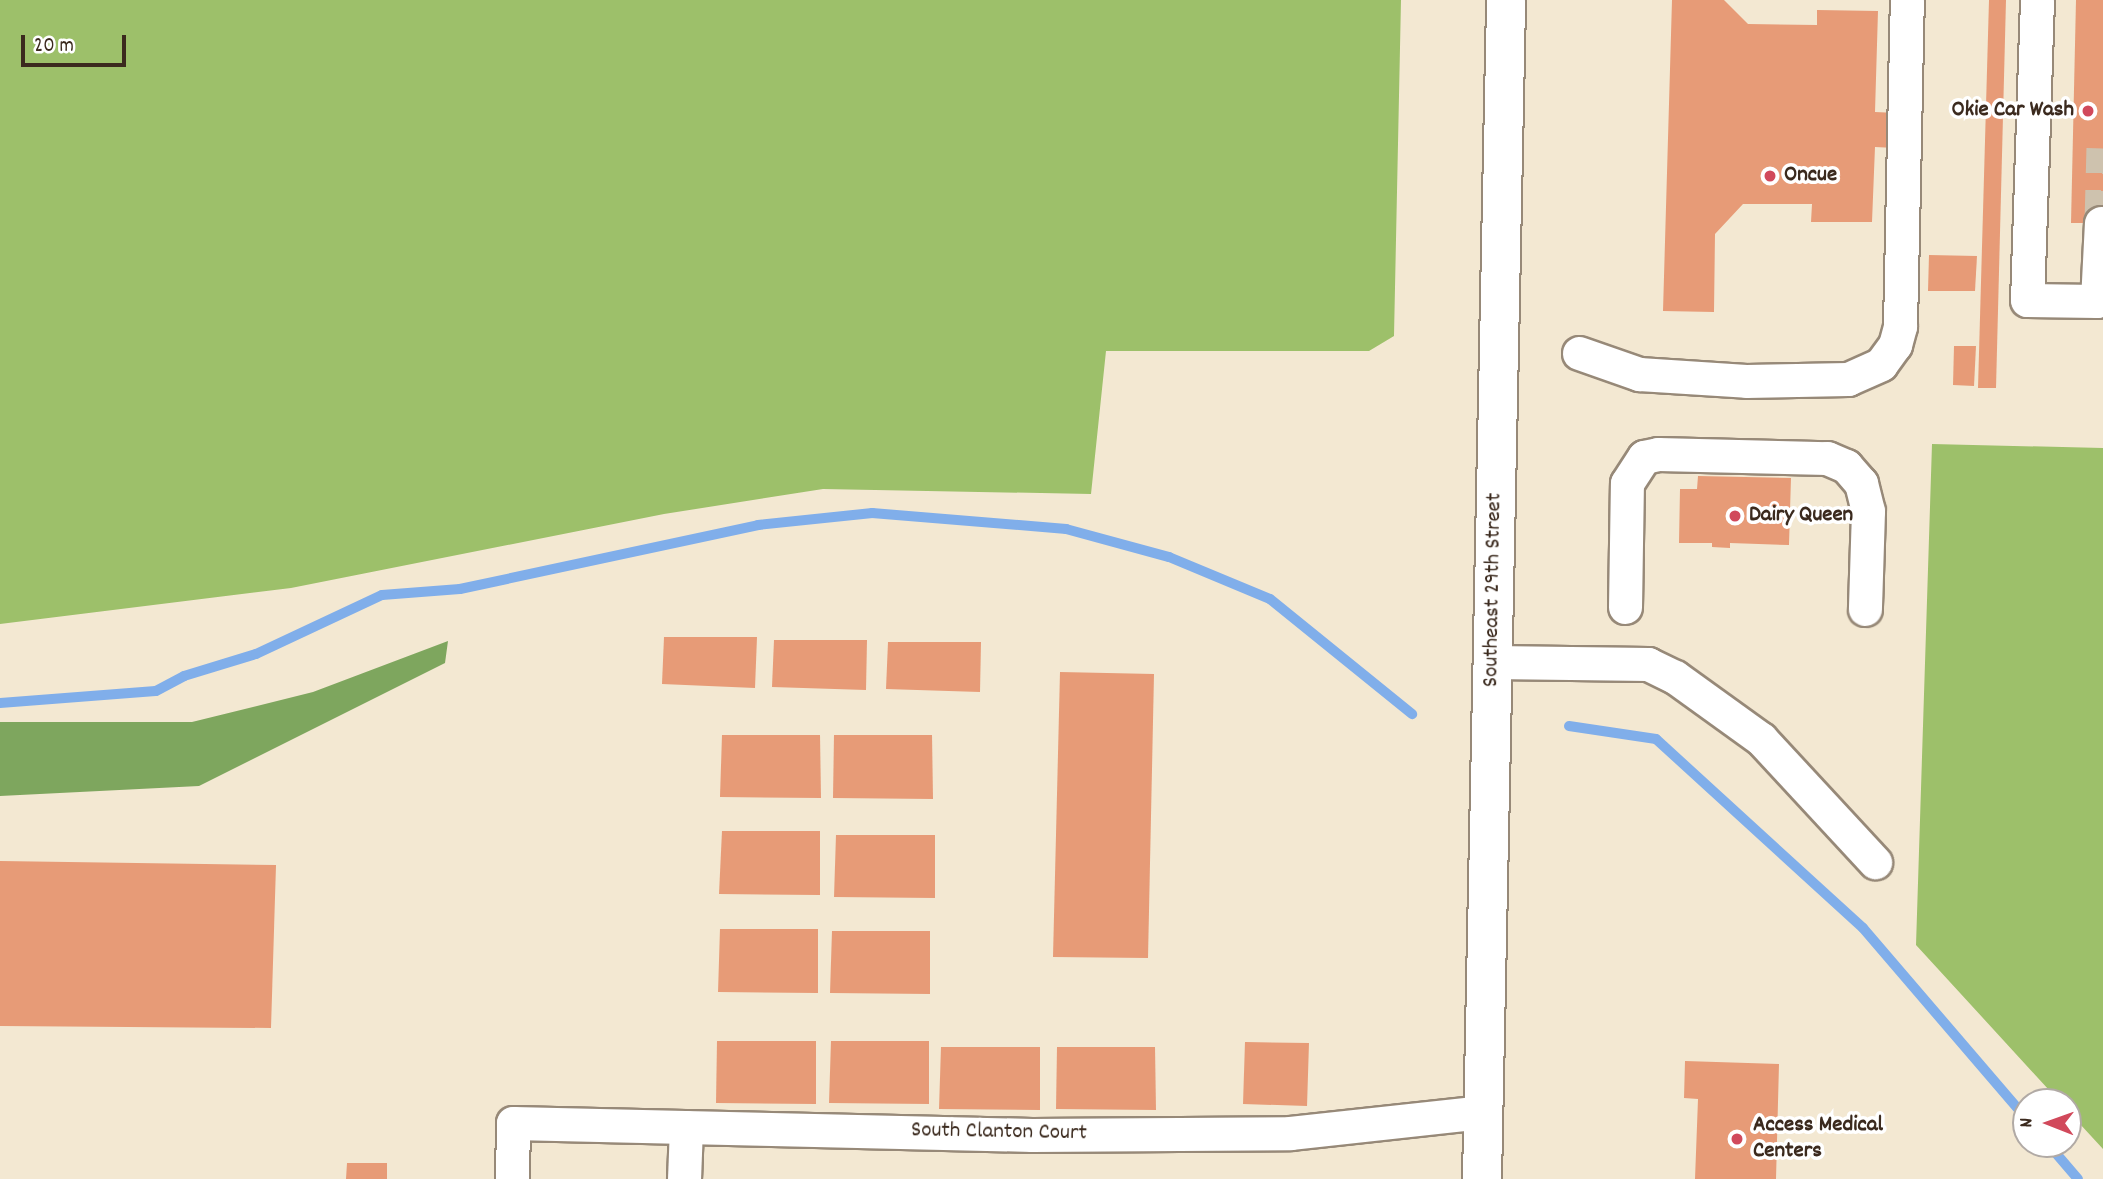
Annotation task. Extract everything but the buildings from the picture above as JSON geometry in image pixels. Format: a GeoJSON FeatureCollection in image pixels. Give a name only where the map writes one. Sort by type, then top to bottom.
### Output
{"type":"FeatureCollection","features":[{"type":"Feature","properties":{"kind":"main road","name":"Southeast 29th Street"},"geometry":{"type":"LineString","coordinates":[[1482,1179],[1506,0]]}},
{"type":"Feature","properties":{"kind":"lane"},"geometry":{"type":"LineString","coordinates":[[1579,353],[1639,374],[1746,381],[1848,379],[1881,364],[1895,345],[1900,326],[1907,0]]}},
{"type":"Feature","properties":{"kind":"lane"},"geometry":{"type":"LineString","coordinates":[[2037,0],[2027,300],[2097,301],[2101,223]]}},
{"type":"Feature","properties":{"kind":"lane"},"geometry":{"type":"LineString","coordinates":[[1625,607],[1628,483],[1644,457],[1658,454],[1827,458],[1846,466],[1861,483],[1868,510],[1865,609]]}},
{"type":"Feature","properties":{"kind":"lane"},"geometry":{"type":"LineString","coordinates":[[1493,662],[1648,664],[1675,677],[1761,739],[1875,862]]}},
{"type":"Feature","properties":{"kind":"lane","name":"South Clanton Court"},"geometry":{"type":"LineString","coordinates":[[512,1179],[513,1123],[1032,1135],[1290,1133],[1484,1112]]}},
{"type":"Feature","properties":{"kind":"lane"},"geometry":{"type":"LineString","coordinates":[[684,1179],[686,1127]]}},
{"type":"Feature","properties":{"kind":"green space"},"geometry":{"type":"Polygon","coordinates":[[[0,0],[1401,0],[1394,336],[1369,351],[1106,351],[1091,494],[823,489],[664,514],[291,588],[0,624],[0,0]]]}},
{"type":"Feature","properties":{"kind":"green space"},"geometry":{"type":"Polygon","coordinates":[[[1932,444],[2103,448],[2103,1149],[2082,1126],[2082,1088],[2047,1088],[1916,945],[1932,444]]]}},
{"type":"Feature","properties":{"kind":"green space"},"geometry":{"type":"Polygon","coordinates":[[[448,641],[445,663],[199,786],[0,796],[0,722],[192,722],[313,692],[448,641]]]}},
{"type":"Feature","properties":{"kind":"waterway"},"geometry":{"type":"LineString","coordinates":[[0,703],[156,691],[184,676],[256,654],[382,595],[460,589],[758,525],[872,513],[1066,529],[1169,557],[1270,599],[1412,714]]}},
{"type":"Feature","properties":{"kind":"waterway"},"geometry":{"type":"LineString","coordinates":[[1569,726],[1656,739],[1863,928],[2012,1102]]}},
{"type":"Feature","properties":{"kind":"waterway"},"geometry":{"type":"LineString","coordinates":[[2060,1158],[2078,1179]]}},
{"type":"Feature","properties":{"kind":"tunnel"},"geometry":{"type":"LineString","coordinates":[[2101,223],[2103,148]]}},
{"type":"Feature","properties":{"kind":"place","name":"Okie Car Wash"},"geometry":{"type":"Point","coordinates":[2088,111]}},
{"type":"Feature","properties":{"kind":"place","name":"Oncue"},"geometry":{"type":"Point","coordinates":[1770,176]}},
{"type":"Feature","properties":{"kind":"place","name":"Dairy Queen"},"geometry":{"type":"Point","coordinates":[1735,516]}},
{"type":"Feature","properties":{"kind":"place","name":"Access Medical Centers"},"geometry":{"type":"Point","coordinates":[1737,1139]}}]}
